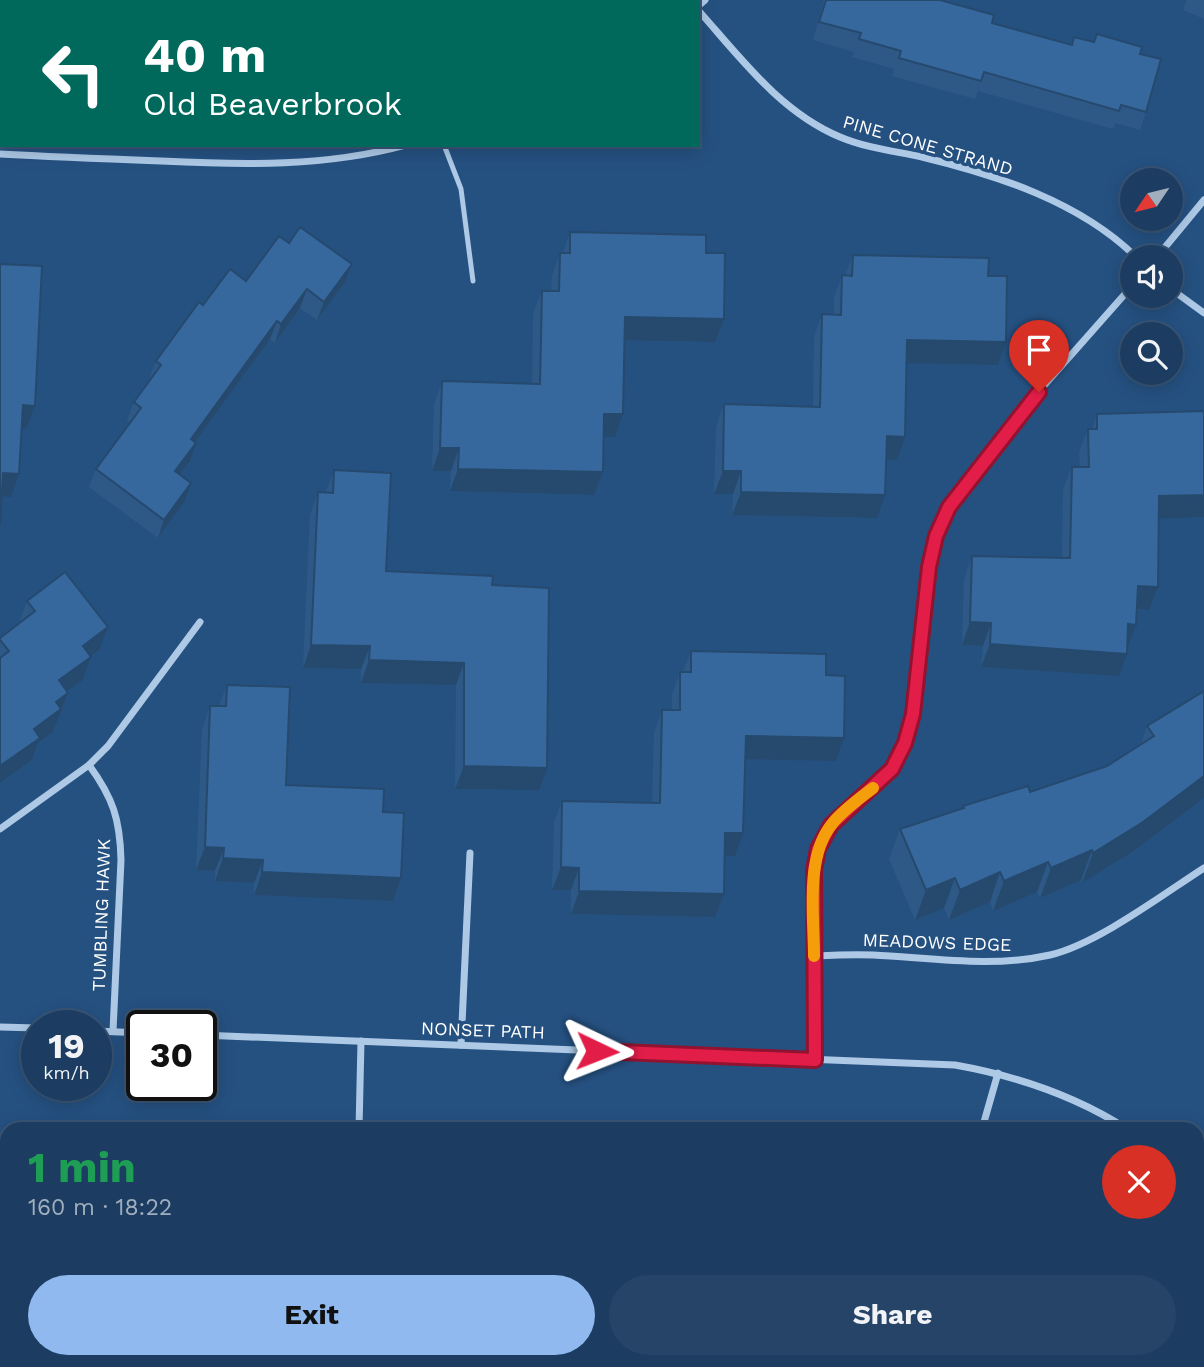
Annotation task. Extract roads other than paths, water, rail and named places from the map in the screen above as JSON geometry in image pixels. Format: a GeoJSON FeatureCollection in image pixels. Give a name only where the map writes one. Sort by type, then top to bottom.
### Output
{"type":"FeatureCollection","features":[{"type":"Feature","properties":{"kind":"street","name":"PINE CONE STRAND"},"geometry":{"type":"LineString","coordinates":[[700,10],[761,80],[785,103],[812,122],[866,147],[922,158],[1042,196],[1074,211],[1121,245]]}},
{"type":"Feature","properties":{"kind":"street"},"geometry":{"type":"LineString","coordinates":[[0,154],[237,164],[341,158],[396,147]]}},
{"type":"Feature","properties":{"kind":"street"},"geometry":{"type":"LineString","coordinates":[[1167,245],[1204,200]]}},
{"type":"Feature","properties":{"kind":"street"},"geometry":{"type":"LineString","coordinates":[[1183,298],[1204,313]]}},
{"type":"Feature","properties":{"kind":"street"},"geometry":{"type":"LineString","coordinates":[[815,1060],[814,870],[818,849],[831,825],[892,769],[905,743],[913,714],[929,567],[936,536],[949,507],[1026,406],[1120,300]]}},
{"type":"Feature","properties":{"kind":"street"},"geometry":{"type":"LineString","coordinates":[[0,830],[89,765],[127,722],[200,622]]}},
{"type":"Feature","properties":{"kind":"street","name":"TUMBLING HAWK"},"geometry":{"type":"LineString","coordinates":[[89,765],[105,787],[116,811],[120,835],[113,1031]]}},
{"type":"Feature","properties":{"kind":"street"},"geometry":{"type":"LineString","coordinates":[[461,1045],[471,853]]}},
{"type":"Feature","properties":{"kind":"street","name":"MEADOWS EDGE"},"geometry":{"type":"LineString","coordinates":[[814,956],[871,955],[976,962],[1052,954],[1103,932],[1204,868]]}},
{"type":"Feature","properties":{"kind":"street"},"geometry":{"type":"LineString","coordinates":[[0,1027],[21,1028]]}},
{"type":"Feature","properties":{"kind":"street"},"geometry":{"type":"LineString","coordinates":[[113,1031],[126,1031]]}},
{"type":"Feature","properties":{"kind":"street","name":"NONSET PATH"},"geometry":{"type":"LineString","coordinates":[[217,1036],[955,1065],[998,1073],[1077,1100],[1115,1122]]}},
{"type":"Feature","properties":{"kind":"street"},"geometry":{"type":"LineString","coordinates":[[359,1122],[362,1041]]}},
{"type":"Feature","properties":{"kind":"street"},"geometry":{"type":"LineString","coordinates":[[984,1122],[998,1073]]}},
{"type":"Feature","properties":{"kind":"lane"},"geometry":{"type":"LineString","coordinates":[[445,147],[461,189],[473,281]]}}]}
